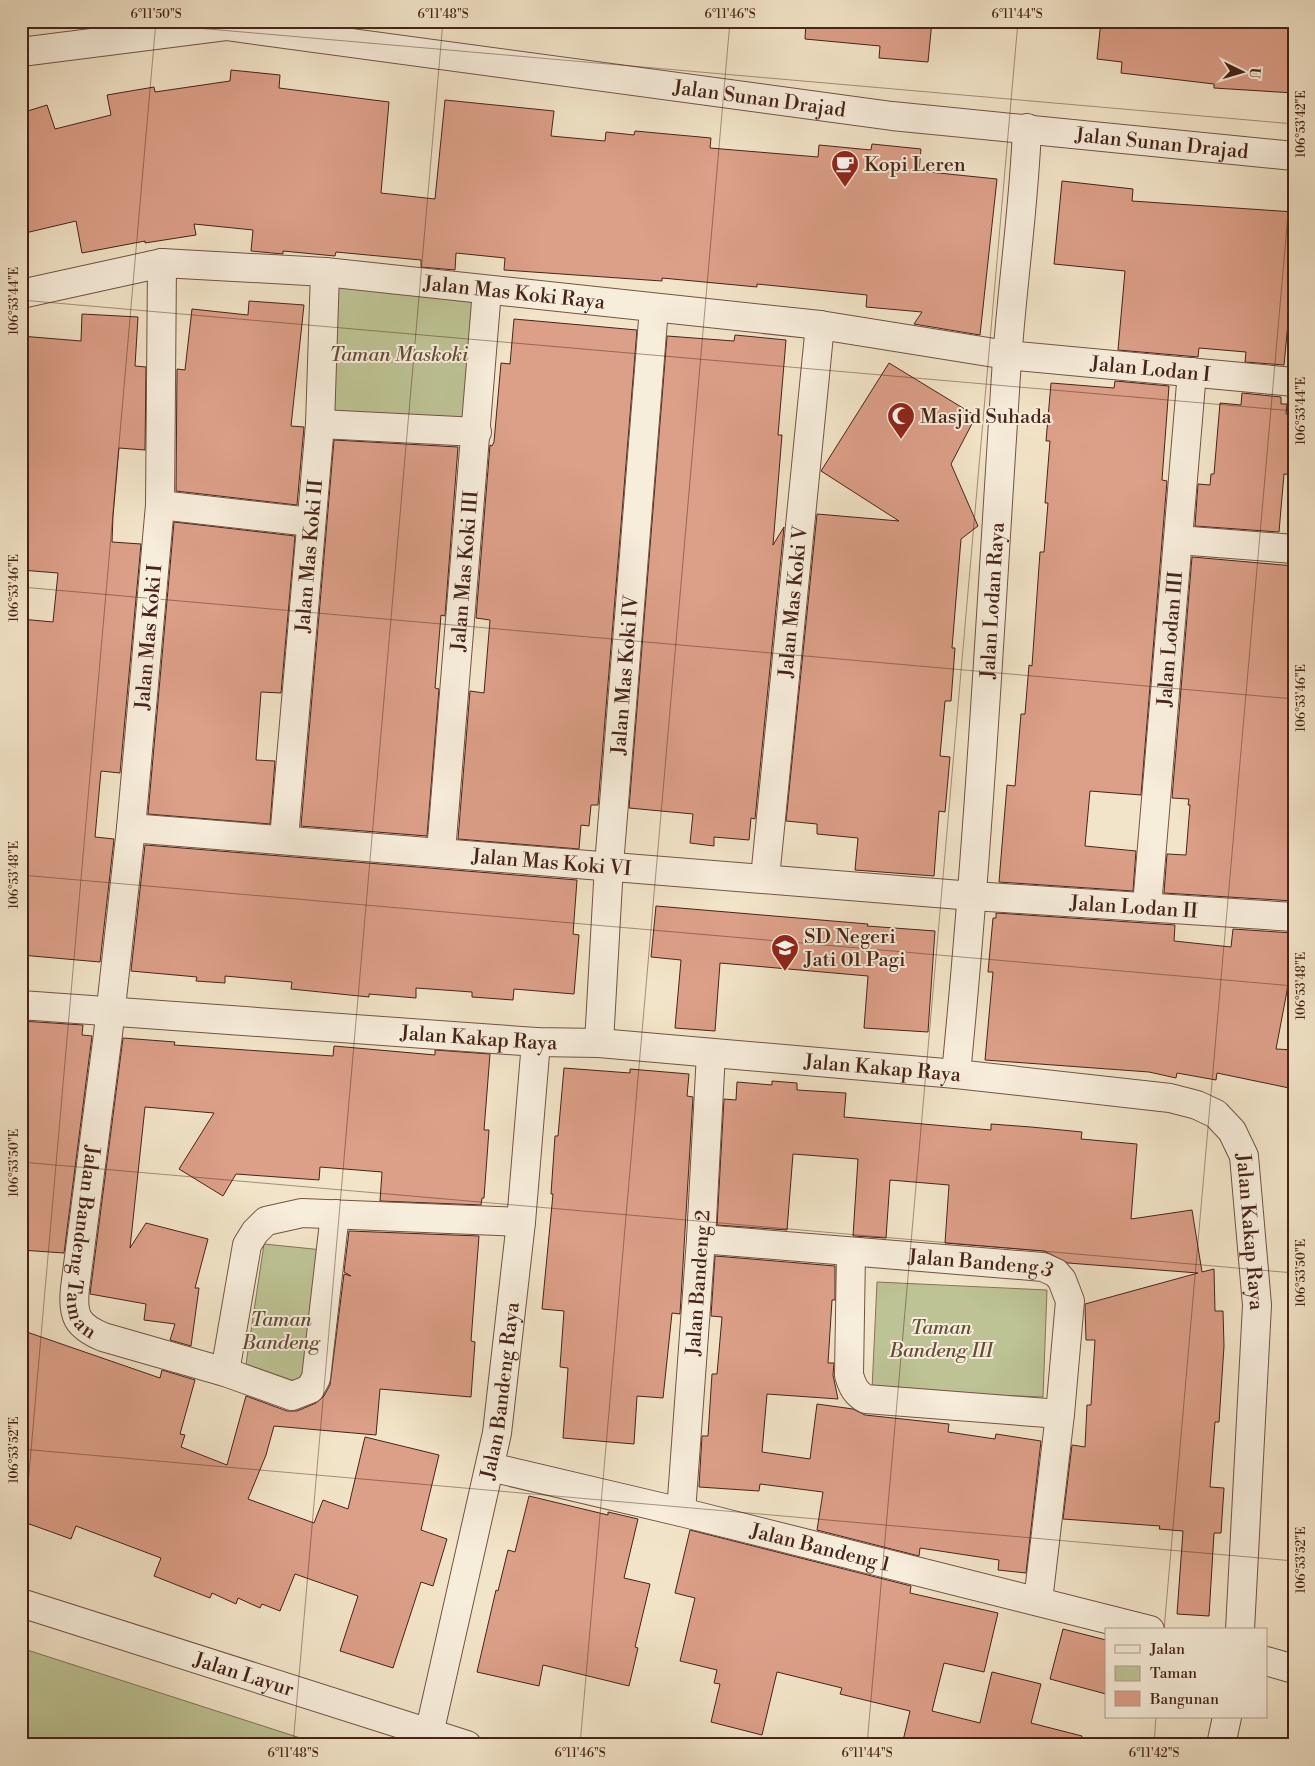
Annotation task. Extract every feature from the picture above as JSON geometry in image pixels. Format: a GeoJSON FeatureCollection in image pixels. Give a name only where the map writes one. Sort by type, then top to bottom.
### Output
{"type":"FeatureCollection","features":[{"type":"Feature","properties":{"kind":"street","name":"Jalan Sunan Drajad"},"geometry":{"type":"LineString","coordinates":[[21,52],[180,27],[226,24],[892,116],[1294,156]]}},
{"type":"Feature","properties":{"kind":"street","name":"Jalan Lodan Raya"},"geometry":{"type":"LineString","coordinates":[[956,1074],[973,896],[1007,354],[1025,178],[1027,128]]}},
{"type":"Feature","properties":{"kind":"street","name":"Jalan Mas Koki Raya"},"geometry":{"type":"LineString","coordinates":[[21,294],[162,262],[325,272],[820,325],[1007,354]]}},
{"type":"Feature","properties":{"kind":"street","name":"Jalan Mas Koki I"},"geometry":{"type":"LineString","coordinates":[[111,1011],[131,828],[160,505],[162,262]]}},
{"type":"Feature","properties":{"kind":"street","name":"Jalan Mas Koki II"},"geometry":{"type":"LineString","coordinates":[[284,839],[320,424],[325,272]]}},
{"type":"Feature","properties":{"kind":"street","name":"Jalan Mas Koki III"},"geometry":{"type":"LineString","coordinates":[[441,852],[477,432],[487,290]]}},
{"type":"Feature","properties":{"kind":"street","name":"Jalan Mas Koki IV"},"geometry":{"type":"LineString","coordinates":[[599,1043],[609,865],[654,308]]}},
{"type":"Feature","properties":{"kind":"street","name":"Jalan Mas Koki V"},"geometry":{"type":"LineString","coordinates":[[765,878],[820,325]]}},
{"type":"Feature","properties":{"kind":"street","name":"Jalan Lodan I"},"geometry":{"type":"LineString","coordinates":[[1007,354],[1294,382]]}},
{"type":"Feature","properties":{"kind":"street","name":"Jalan Lodan III"},"geometry":{"type":"LineString","coordinates":[[1147,906],[1192,372]]}},
{"type":"Feature","properties":{"kind":"street"},"geometry":{"type":"LineString","coordinates":[[320,424],[477,432]]}},
{"type":"Feature","properties":{"kind":"street"},"geometry":{"type":"LineString","coordinates":[[160,505],[311,522]]}},
{"type":"Feature","properties":{"kind":"street"},"geometry":{"type":"LineString","coordinates":[[1178,540],[1294,549]]}},
{"type":"Feature","properties":{"kind":"street","name":"Jalan Mas Koki VI"},"geometry":{"type":"LineString","coordinates":[[131,828],[609,865],[973,896]]}},
{"type":"Feature","properties":{"kind":"street","name":"Jalan Lodan II"},"geometry":{"type":"LineString","coordinates":[[973,896],[1294,917]]}},
{"type":"Feature","properties":{"kind":"street","name":"Jalan Kakap Raya"},"geometry":{"type":"LineString","coordinates":[[21,1005],[536,1042],[599,1043],[956,1074],[1170,1098],[1198,1105],[1216,1114],[1232,1131],[1244,1156],[1258,1305],[1240,1628]]}},
{"type":"Feature","properties":{"kind":"street","name":"Jalan Bandeng Taman"},"geometry":{"type":"LineString","coordinates":[[111,1011],[74,1288],[74,1312],[87,1330],[103,1337],[225,1372],[292,1396],[310,1390],[316,1378],[335,1214]]}},
{"type":"Feature","properties":{"kind":"street","name":"Jalan Bandeng Raya"},"geometry":{"type":"LineString","coordinates":[[429,1734],[497,1433],[521,1222],[536,1042]]}},
{"type":"Feature","properties":{"kind":"street","name":"Jalan Bandeng 2"},"geometry":{"type":"LineString","coordinates":[[681,1512],[701,1239],[711,1053]]}},
{"type":"Feature","properties":{"kind":"street"},"geometry":{"type":"LineString","coordinates":[[225,1372],[247,1245],[255,1232],[266,1221],[302,1213],[521,1222]]}},
{"type":"Feature","properties":{"kind":"street","name":"Jalan Bandeng 3"},"geometry":{"type":"LineString","coordinates":[[701,1239],[851,1253],[1043,1267],[1056,1273],[1067,1289],[1070,1301],[1060,1414],[1038,1600]]}},
{"type":"Feature","properties":{"kind":"street"},"geometry":{"type":"LineString","coordinates":[[851,1253],[849,1375],[854,1389],[859,1396],[866,1399],[1060,1414]]}},
{"type":"Feature","properties":{"kind":"street","name":"Jalan Bandeng 1"},"geometry":{"type":"LineString","coordinates":[[490,1467],[1038,1600],[1143,1628]]}},
{"type":"Feature","properties":{"kind":"street","name":"Jalan Layur"},"geometry":{"type":"LineString","coordinates":[[21,1603],[467,1745]]}},
{"type":"Feature","properties":{"kind":"street"},"geometry":{"type":"LineString","coordinates":[[1268,1662],[1294,1669]]}},
{"type":"Feature","properties":{"kind":"street"},"geometry":{"type":"LineString","coordinates":[[1221,1745],[1227,1718]]}},
{"type":"Feature","properties":{"kind":"green space","name":"Taman Maskoki"},"geometry":{"type":"Polygon","coordinates":[[[333,281],[480,297],[470,423],[327,416],[333,281]]]}},
{"type":"Feature","properties":{"kind":"green space","name":"Taman Bandeng"},"geometry":{"type":"Polygon","coordinates":[[[264,1244],[323,1250],[303,1384],[246,1364],[264,1244]]]}},
{"type":"Feature","properties":{"kind":"green space","name":"Taman Bandeng III"},"geometry":{"type":"Polygon","coordinates":[[[877,1282],[1047,1290],[1043,1397],[872,1390],[877,1282]]]}},
{"type":"Feature","properties":{"kind":"green space"},"geometry":{"type":"Polygon","coordinates":[[[21,1648],[322,1745],[21,1745],[21,1648]]]}},
{"type":"Feature","properties":{"kind":"building"},"geometry":{"type":"Polygon","coordinates":[[[806,21],[932,21],[928,62],[879,58],[880,46],[805,39],[806,21]]]}},
{"type":"Feature","properties":{"kind":"building"},"geometry":{"type":"Polygon","coordinates":[[[1101,21],[1294,21],[1294,93],[1214,88],[1214,84],[1121,73],[1122,62],[1097,59],[1101,21]]]}},
{"type":"Feature","properties":{"kind":"building"},"geometry":{"type":"Polygon","coordinates":[[[231,70],[280,75],[279,88],[389,102],[381,193],[435,199],[445,100],[554,111],[551,136],[605,141],[606,132],[634,135],[635,131],[711,138],[710,148],[818,157],[819,145],[871,150],[872,144],[921,149],[919,171],[997,179],[980,335],[914,324],[922,312],[866,307],[867,295],[757,284],[757,287],[662,278],[662,281],[504,270],[505,258],[456,253],[455,270],[421,267],[421,260],[336,252],[335,256],[283,251],[283,254],[251,251],[253,230],[194,224],[196,235],[145,243],[145,241],[82,253],[76,221],[21,234],[21,113],[47,105],[55,129],[111,115],[107,95],[154,87],[155,92],[230,81],[231,70]]]}},
{"type":"Feature","properties":{"kind":"building"},"geometry":{"type":"Polygon","coordinates":[[[1062,181],[1133,189],[1132,201],[1294,212],[1294,292],[1291,292],[1284,365],[1245,362],[1246,352],[1199,348],[1198,357],[1118,350],[1125,271],[1054,264],[1062,181]]]}},
{"type":"Feature","properties":{"kind":"building"},"geometry":{"type":"Polygon","coordinates":[[[249,301],[304,305],[291,426],[304,427],[297,505],[176,491],[177,369],[185,370],[192,309],[248,315],[249,301]]]}},
{"type":"Feature","properties":{"kind":"building"},"geometry":{"type":"Polygon","coordinates":[[[82,314],[138,317],[135,366],[146,367],[145,450],[119,448],[113,516],[112,542],[141,544],[120,773],[101,771],[95,837],[114,839],[100,962],[21,955],[21,619],[53,622],[58,573],[21,570],[21,336],[81,341],[82,314]]]}},
{"type":"Feature","properties":{"kind":"building"},"geometry":{"type":"Polygon","coordinates":[[[514,319],[637,330],[598,805],[591,805],[589,826],[581,825],[579,849],[458,839],[470,691],[484,693],[490,620],[476,618],[490,445],[492,446],[494,442],[501,363],[510,364],[514,319]]]}},
{"type":"Feature","properties":{"kind":"building"},"geometry":{"type":"Polygon","coordinates":[[[735,335],[786,340],[778,435],[782,435],[773,545],[784,527],[755,819],[751,818],[749,840],[714,837],[714,846],[690,843],[693,814],[629,808],[667,336],[734,341],[735,335]]]}},
{"type":"Feature","properties":{"kind":"building"},"geometry":{"type":"Polygon","coordinates":[[[889,363],[976,416],[951,464],[978,526],[961,539],[952,648],[955,648],[951,701],[945,701],[940,756],[950,757],[945,812],[939,811],[934,876],[855,870],[858,838],[817,834],[817,824],[786,821],[817,514],[899,521],[821,471],[889,363]]]}},
{"type":"Feature","properties":{"kind":"building"},"geometry":{"type":"Polygon","coordinates":[[[1115,381],[1169,386],[1162,480],[1167,481],[1141,795],[1090,791],[1085,846],[1136,851],[1133,891],[999,882],[1007,785],[1015,786],[1021,714],[1025,714],[1029,665],[1032,666],[1040,552],[1044,552],[1048,503],[1045,503],[1050,441],[1046,441],[1051,383],[1114,388],[1115,381]]]}},
{"type":"Feature","properties":{"kind":"building"},"geometry":{"type":"Polygon","coordinates":[[[1242,393],[1281,397],[1281,404],[1287,404],[1286,414],[1294,415],[1294,475],[1284,474],[1279,532],[1195,526],[1198,484],[1210,485],[1211,474],[1214,474],[1220,403],[1241,405],[1242,393]]]}},
{"type":"Feature","properties":{"kind":"building"},"geometry":{"type":"Polygon","coordinates":[[[334,440],[458,447],[445,616],[441,615],[435,688],[439,689],[427,836],[301,826],[334,440]]]}},
{"type":"Feature","properties":{"kind":"building"},"geometry":{"type":"Polygon","coordinates":[[[174,522],[295,536],[281,693],[261,692],[256,760],[275,761],[270,824],[148,814],[174,522]]]}},
{"type":"Feature","properties":{"kind":"building"},"geometry":{"type":"Polygon","coordinates":[[[1192,557],[1294,566],[1294,901],[1164,893],[1167,854],[1186,855],[1189,799],[1172,798],[1192,557]]]}},
{"type":"Feature","properties":{"kind":"building"},"geometry":{"type":"Polygon","coordinates":[[[145,845],[577,880],[573,934],[579,935],[574,994],[514,989],[513,1000],[472,997],[472,992],[416,988],[416,998],[369,994],[369,997],[291,989],[292,982],[225,976],[225,983],[196,981],[197,977],[131,971],[145,845]]]}},
{"type":"Feature","properties":{"kind":"building"},"geometry":{"type":"Polygon","coordinates":[[[656,906],[935,931],[928,1032],[864,1028],[868,976],[720,963],[715,1031],[675,1028],[681,960],[651,957],[656,906]]]}},
{"type":"Feature","properties":{"kind":"building"},"geometry":{"type":"Polygon","coordinates":[[[996,913],[1175,925],[1174,941],[1231,947],[1233,929],[1293,933],[1287,991],[1276,1049],[1294,1050],[1294,1089],[1217,1073],[1216,1080],[1177,1073],[1176,1078],[1149,1072],[985,1060],[993,972],[988,972],[993,918],[996,918],[996,913]]]}},
{"type":"Feature","properties":{"kind":"building"},"geometry":{"type":"Polygon","coordinates":[[[21,1021],[83,1025],[82,1035],[92,1036],[64,1253],[21,1250],[21,1021]]]}},
{"type":"Feature","properties":{"kind":"building"},"geometry":{"type":"Polygon","coordinates":[[[123,1038],[175,1042],[174,1045],[333,1056],[334,1046],[435,1055],[435,1050],[490,1054],[484,1130],[489,1130],[484,1198],[482,1198],[481,1205],[380,1201],[382,1172],[320,1167],[319,1180],[236,1174],[223,1196],[179,1169],[214,1113],[145,1107],[130,1248],[146,1223],[208,1239],[195,1288],[199,1288],[191,1346],[170,1340],[175,1324],[144,1320],[146,1304],[90,1294],[123,1038]]]}},
{"type":"Feature","properties":{"kind":"building"},"geometry":{"type":"Polygon","coordinates":[[[564,1068],[630,1073],[630,1069],[689,1074],[687,1096],[693,1097],[680,1314],[672,1313],[663,1398],[637,1396],[634,1444],[563,1438],[568,1368],[560,1367],[564,1311],[542,1309],[553,1194],[551,1194],[555,1136],[558,1136],[564,1068]]]}},
{"type":"Feature","properties":{"kind":"building"},"geometry":{"type":"Polygon","coordinates":[[[772,1081],[797,1083],[797,1090],[846,1093],[844,1117],[991,1130],[991,1124],[1031,1127],[1082,1132],[1081,1139],[1137,1144],[1131,1219],[1192,1210],[1202,1272],[1214,1269],[1215,1311],[1223,1311],[1224,1346],[1219,1422],[1215,1422],[1210,1487],[1224,1488],[1221,1533],[1214,1533],[1209,1616],[1177,1614],[1183,1531],[1159,1529],[1160,1526],[1063,1519],[1072,1445],[1085,1447],[1087,1405],[1091,1405],[1095,1340],[1086,1340],[1085,1304],[1198,1273],[1068,1263],[1044,1251],[945,1243],[949,1185],[890,1180],[886,1238],[853,1236],[858,1159],[793,1154],[787,1230],[717,1225],[724,1099],[736,1100],[737,1082],[772,1085],[772,1081]]]}},
{"type":"Feature","properties":{"kind":"building"},"geometry":{"type":"Polygon","coordinates":[[[349,1231],[479,1236],[471,1341],[475,1342],[471,1397],[380,1389],[376,1435],[274,1426],[266,1455],[248,1499],[314,1523],[323,1500],[348,1509],[365,1437],[439,1455],[421,1530],[447,1539],[433,1586],[421,1582],[393,1668],[340,1651],[358,1596],[295,1574],[280,1611],[262,1604],[260,1608],[238,1598],[236,1604],[212,1593],[210,1598],[154,1576],[161,1558],[76,1526],[71,1539],[21,1521],[21,1330],[160,1378],[162,1370],[195,1380],[180,1434],[185,1435],[181,1447],[227,1465],[246,1396],[287,1411],[297,1411],[316,1403],[324,1396],[330,1385],[344,1274],[351,1276],[344,1272],[349,1231]]]}},
{"type":"Feature","properties":{"kind":"building"},"geometry":{"type":"Polygon","coordinates":[[[715,1256],[835,1266],[835,1300],[832,1300],[828,1363],[834,1363],[833,1375],[838,1399],[767,1394],[762,1452],[810,1459],[817,1404],[853,1409],[865,1415],[949,1424],[948,1432],[995,1439],[996,1434],[1041,1441],[1026,1573],[998,1570],[999,1560],[920,1548],[919,1556],[817,1530],[823,1492],[760,1484],[759,1491],[699,1487],[702,1436],[708,1436],[712,1374],[717,1374],[722,1317],[711,1316],[715,1256]]]}},
{"type":"Feature","properties":{"kind":"building"},"geometry":{"type":"Polygon","coordinates":[[[529,1496],[608,1515],[608,1512],[638,1519],[624,1578],[650,1584],[635,1647],[638,1648],[629,1686],[543,1665],[539,1686],[477,1672],[496,1590],[498,1591],[508,1550],[515,1552],[529,1496]]]}},
{"type":"Feature","properties":{"kind":"building"},"geometry":{"type":"Polygon","coordinates":[[[690,1530],[911,1586],[910,1593],[998,1613],[984,1672],[944,1663],[932,1711],[980,1723],[992,1672],[1041,1684],[1031,1723],[1082,1736],[1081,1745],[902,1745],[910,1711],[840,1694],[842,1688],[777,1672],[762,1735],[711,1722],[720,1684],[714,1683],[717,1670],[680,1661],[695,1598],[675,1593],[690,1530]]]}},
{"type":"Feature","properties":{"kind":"building"},"geometry":{"type":"Polygon","coordinates":[[[1063,1629],[1105,1640],[1105,1694],[1050,1679],[1063,1629]]]}},
{"type":"Feature","properties":{"kind":"place","name":"Kopi Leren"},"geometry":{"type":"Point","coordinates":[845,188]}},
{"type":"Feature","properties":{"kind":"place","name":"Masjid Suhada"},"geometry":{"type":"Point","coordinates":[901,440]}},
{"type":"Feature","properties":{"kind":"place","name":"SD Negeri Jati 01 Pagi"},"geometry":{"type":"Point","coordinates":[785,972]}}]}
